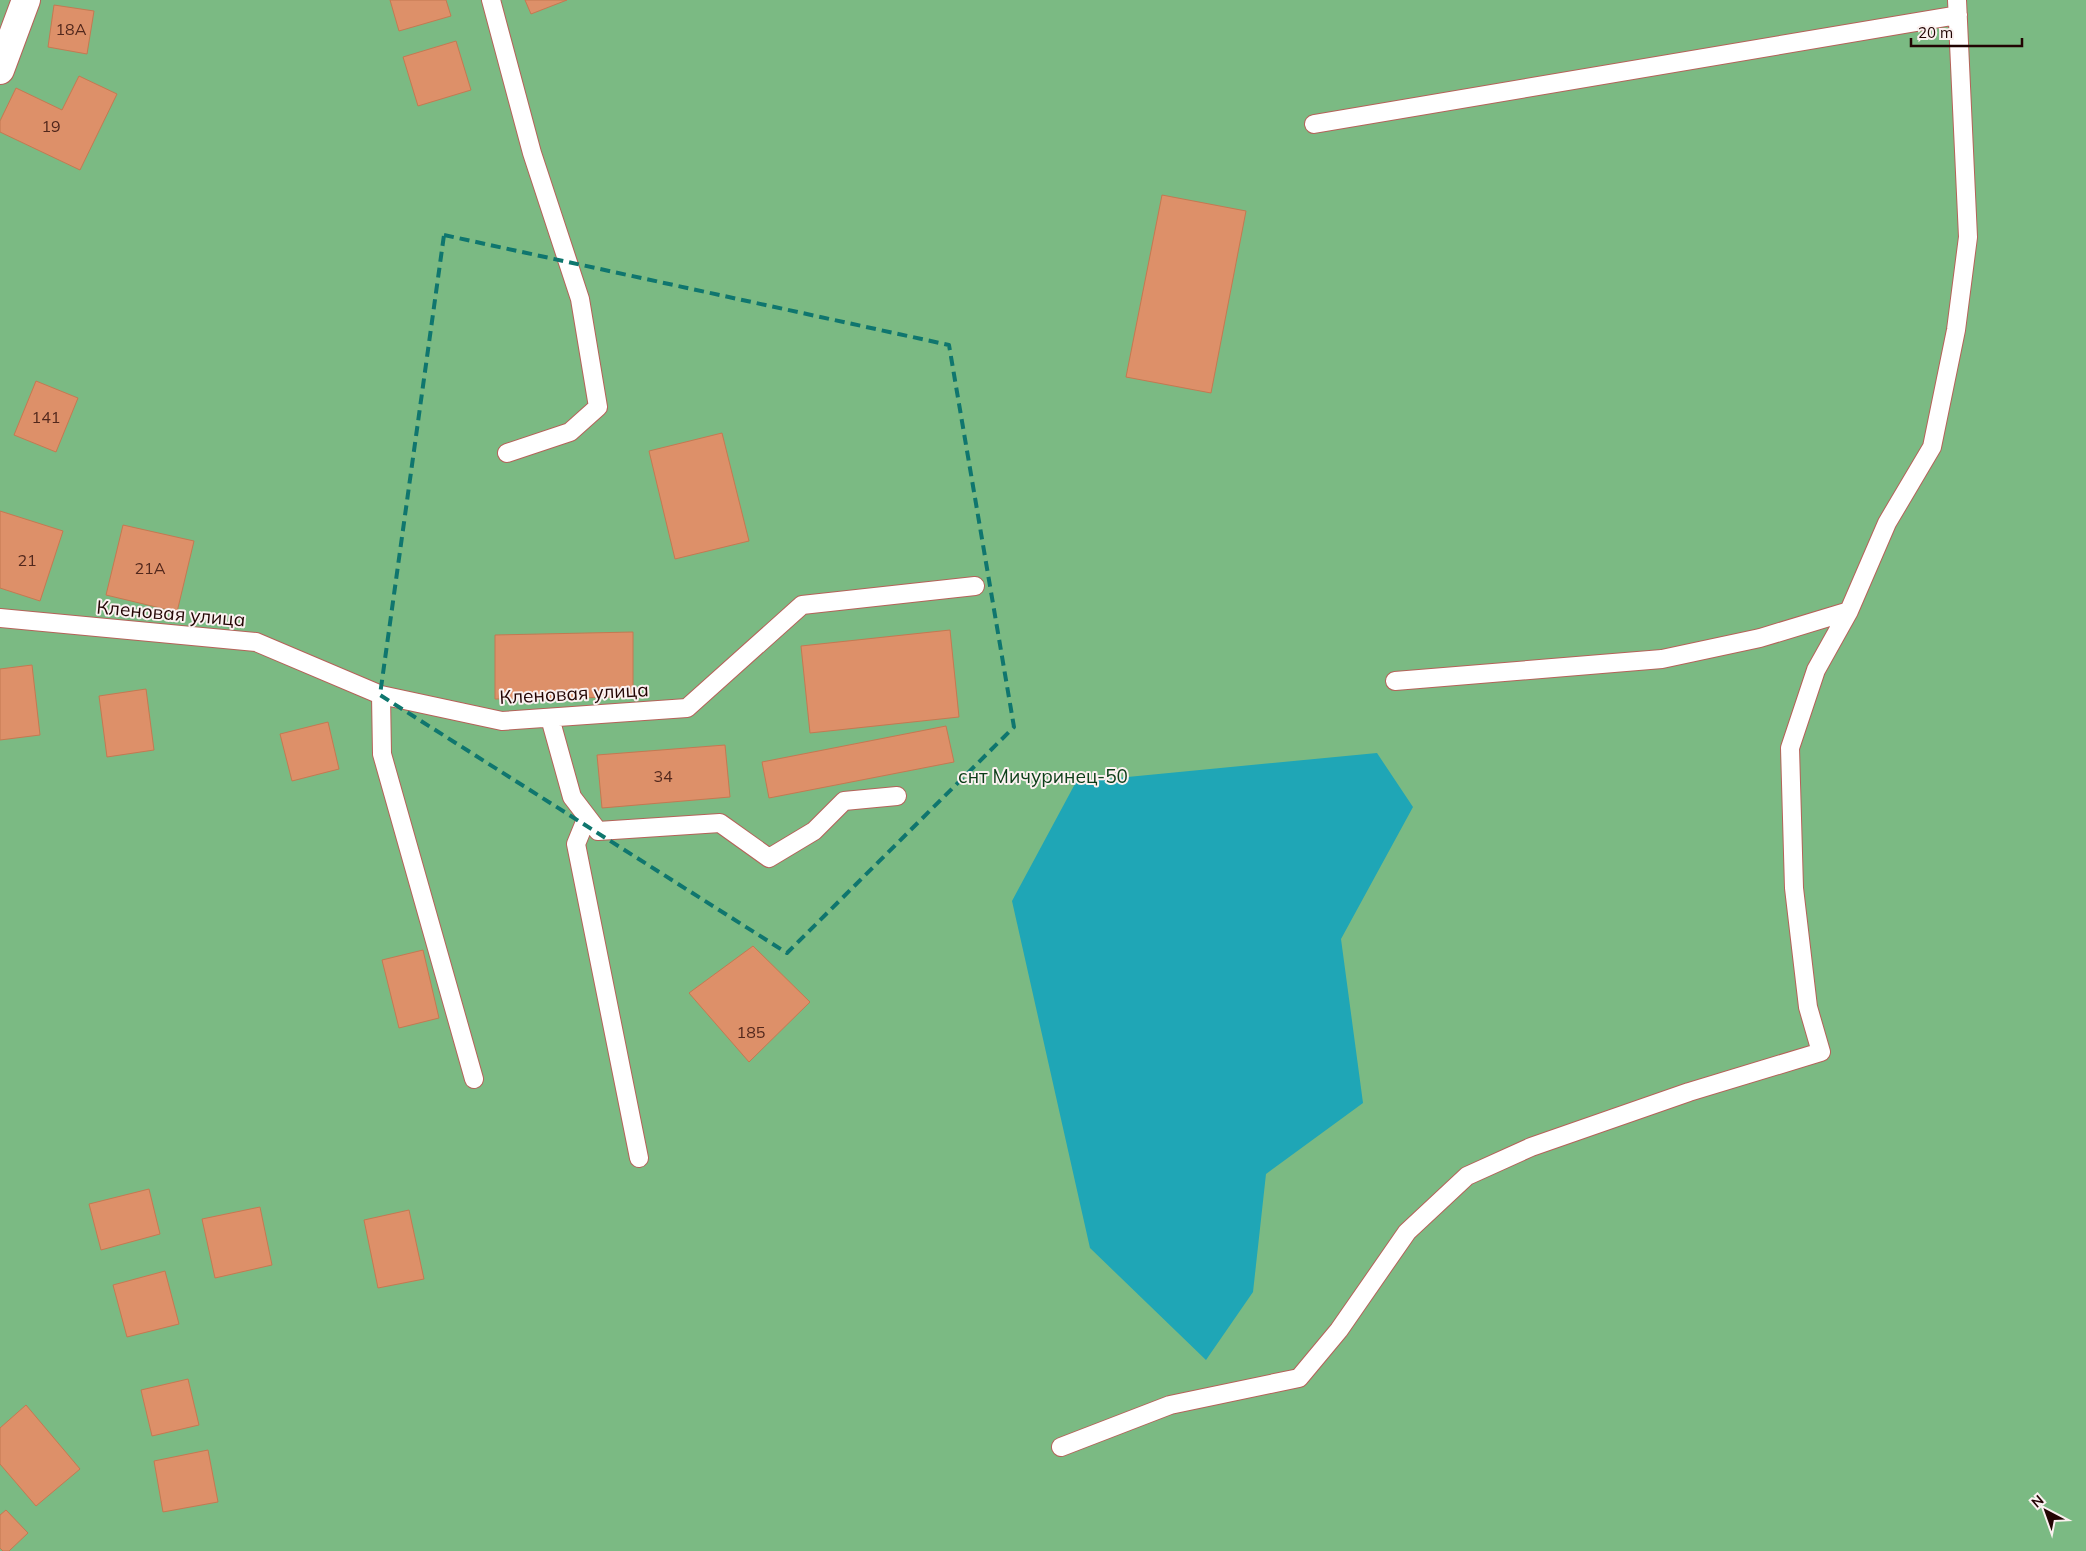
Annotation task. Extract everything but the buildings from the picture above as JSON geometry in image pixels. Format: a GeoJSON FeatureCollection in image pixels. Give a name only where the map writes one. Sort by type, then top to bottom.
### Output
{"type":"FeatureCollection","features":[{"type":"Feature","properties":{"kind":"street"},"geometry":{"type":"LineString","coordinates":[[0,70],[26,0]]}},
{"type":"Feature","properties":{"kind":"lane"},"geometry":{"type":"LineString","coordinates":[[491,0],[532,153],[580,299],[598,407],[570,432],[507,453]]}},
{"type":"Feature","properties":{"kind":"lane"},"geometry":{"type":"LineString","coordinates":[[1060,1447],[1170,1405],[1299,1378],[1338,1330],[1406,1232],[1466,1176],[1550,1140],[1689,1092],[1821,1052],[1808,1007],[1794,888],[1790,748],[1816,670],[1849,611],[1887,523],[1932,447],[1956,330],[1968,238],[1958,8],[1314,124]]}},
{"type":"Feature","properties":{"kind":"lane","name":"Кленовая улица"},"geometry":{"type":"LineString","coordinates":[[0,618],[256,642],[381,695],[502,721],[687,708],[802,605],[975,586]]}},
{"type":"Feature","properties":{"kind":"lane"},"geometry":{"type":"LineString","coordinates":[[1395,681],[1662,659],[1760,638],[1849,611]]}},
{"type":"Feature","properties":{"kind":"lane"},"geometry":{"type":"LineString","coordinates":[[381,695],[382,754],[474,1079]]}},
{"type":"Feature","properties":{"kind":"lane"},"geometry":{"type":"LineString","coordinates":[[550,718],[572,797],[598,831],[720,822],[769,858],[814,831],[844,801],[897,796]]}},
{"type":"Feature","properties":{"kind":"lane"},"geometry":{"type":"LineString","coordinates":[[587,817],[576,844],[639,1158]]}},
{"type":"Feature","properties":{"kind":"highlighted area"},"geometry":{"type":"Polygon","coordinates":[[[444,235],[949,345],[1014,727],[787,953],[380,695],[444,235]]]}},
{"type":"Feature","properties":{"kind":"green space","name":"снт Мичуринец-50"},"geometry":{"type":"Polygon","coordinates":[[[0,0],[2086,0],[2086,1551],[0,1551],[0,0]]]}},
{"type":"Feature","properties":{"kind":"water"},"geometry":{"type":"Polygon","coordinates":[[[1377,753],[1413,807],[1341,939],[1363,1103],[1266,1174],[1253,1292],[1206,1360],[1090,1248],[1012,901],[1076,782],[1377,753]]]}}]}
